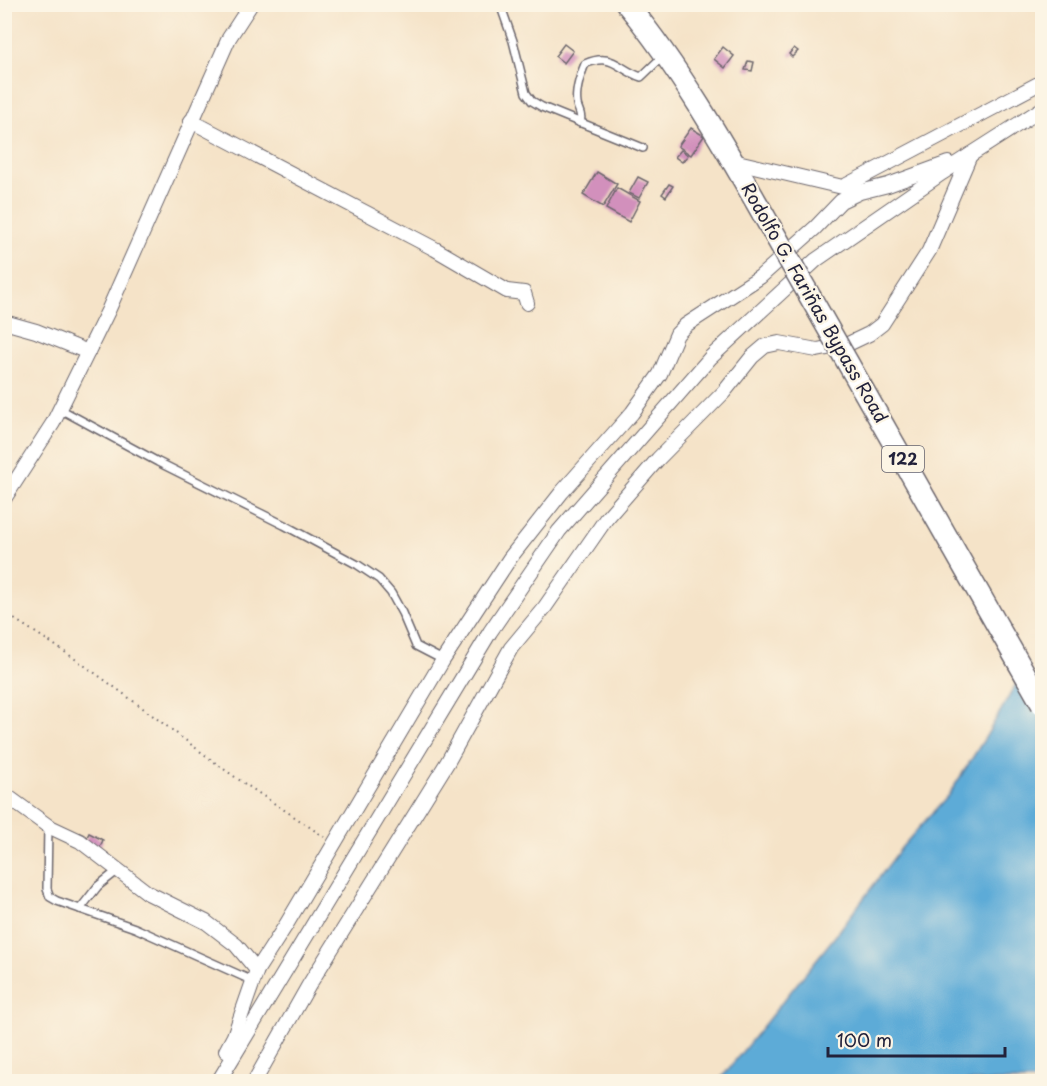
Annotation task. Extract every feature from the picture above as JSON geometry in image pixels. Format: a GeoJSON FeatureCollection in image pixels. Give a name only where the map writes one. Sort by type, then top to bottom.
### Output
{"type":"FeatureCollection","features":[{"type":"Feature","properties":{"kind":"main road","name":"Rodolfo G. Fariñas Bypass Road"},"geometry":{"type":"LineString","coordinates":[[627,4],[665,54],[710,122],[1042,704]]}},
{"type":"Feature","properties":{"kind":"street"},"geometry":{"type":"LineString","coordinates":[[4,499],[60,409],[108,310],[229,38],[251,4]]}},
{"type":"Feature","properties":{"kind":"street"},"geometry":{"type":"LineString","coordinates":[[843,187],[1042,82]]}},
{"type":"Feature","properties":{"kind":"street"},"geometry":{"type":"LineString","coordinates":[[210,1082],[222,1073],[490,632],[559,531],[711,357],[807,268],[970,155],[1042,109]]}},
{"type":"Feature","properties":{"kind":"street"},"geometry":{"type":"LineString","coordinates":[[191,121],[435,249],[507,291],[524,293],[527,303]]}},
{"type":"Feature","properties":{"kind":"street"},"geometry":{"type":"LineString","coordinates":[[222,1073],[255,976],[443,660],[510,558],[562,492],[632,413],[660,374],[676,334],[686,325],[760,277],[815,228],[841,201],[860,192],[970,155]]}},
{"type":"Feature","properties":{"kind":"street"},"geometry":{"type":"LineString","coordinates":[[254,1082],[309,986],[447,763],[511,648],[545,607],[606,519],[658,459],[724,392],[752,357],[765,346],[779,343],[817,350],[848,344],[869,334],[882,324],[929,251],[970,155]]}},
{"type":"Feature","properties":{"kind":"street"},"geometry":{"type":"LineString","coordinates":[[733,161],[860,192]]}},
{"type":"Feature","properties":{"kind":"street"},"geometry":{"type":"LineString","coordinates":[[4,322],[36,331],[88,352]]}},
{"type":"Feature","properties":{"kind":"street"},"geometry":{"type":"LineString","coordinates":[[4,794],[48,826],[80,841],[148,893],[206,922],[236,945],[255,976]]}},
{"type":"Feature","properties":{"kind":"lane"},"geometry":{"type":"LineString","coordinates":[[500,4],[513,41],[526,93],[532,101],[643,148]]}},
{"type":"Feature","properties":{"kind":"lane"},"geometry":{"type":"LineString","coordinates":[[580,123],[581,114],[577,105],[577,93],[585,64],[598,59],[616,62],[631,74],[641,77],[665,54]]}},
{"type":"Feature","properties":{"kind":"lane"},"geometry":{"type":"LineString","coordinates":[[60,409],[358,565],[379,579],[391,593],[416,646],[443,660]]}},
{"type":"Feature","properties":{"kind":"lane"},"geometry":{"type":"LineString","coordinates":[[48,826],[47,889],[51,897],[255,976]]}},
{"type":"Feature","properties":{"kind":"lane"},"geometry":{"type":"LineString","coordinates":[[80,909],[98,886],[117,871]]}},
{"type":"Feature","properties":{"kind":"path"},"geometry":{"type":"LineString","coordinates":[[4,613],[40,634],[101,676],[224,768],[334,844]]}},
{"type":"Feature","properties":{"kind":"water"},"geometry":{"type":"Polygon","coordinates":[[[1042,639],[1042,1081],[718,1082],[837,934],[902,847],[950,793],[985,738],[1042,639]]]}},
{"type":"Feature","properties":{"kind":"pier"},"geometry":{"type":"Polygon","coordinates":[[[1035,646],[1042,659],[1042,715],[1019,674],[1035,646]]]}},
{"type":"Feature","properties":{"kind":"building"},"geometry":{"type":"Polygon","coordinates":[[[564,44],[573,51],[564,63],[555,56],[564,44]]]}},
{"type":"Feature","properties":{"kind":"building"},"geometry":{"type":"Polygon","coordinates":[[[723,47],[734,56],[725,68],[714,59],[723,47]]]}},
{"type":"Feature","properties":{"kind":"building"},"geometry":{"type":"Polygon","coordinates":[[[794,48],[798,51],[792,57],[789,54],[794,48]]]}},
{"type":"Feature","properties":{"kind":"building"},"geometry":{"type":"Polygon","coordinates":[[[748,61],[754,62],[752,71],[745,70],[748,61]]]}},
{"type":"Feature","properties":{"kind":"building"},"geometry":{"type":"Polygon","coordinates":[[[691,128],[704,136],[691,155],[678,146],[691,128]]]}},
{"type":"Feature","properties":{"kind":"building"},"geometry":{"type":"Polygon","coordinates":[[[681,150],[688,155],[682,162],[675,157],[681,150]]]}},
{"type":"Feature","properties":{"kind":"building"},"geometry":{"type":"Polygon","coordinates":[[[597,172],[617,184],[603,207],[583,195],[597,172]]]}},
{"type":"Feature","properties":{"kind":"building"},"geometry":{"type":"Polygon","coordinates":[[[638,177],[648,182],[639,198],[629,193],[638,177]]]}},
{"type":"Feature","properties":{"kind":"building"},"geometry":{"type":"Polygon","coordinates":[[[669,184],[673,186],[666,197],[662,194],[669,184]]]}},
{"type":"Feature","properties":{"kind":"building"},"geometry":{"type":"Polygon","coordinates":[[[617,188],[640,201],[629,222],[606,209],[617,188]]]}},
{"type":"Feature","properties":{"kind":"building"},"geometry":{"type":"Polygon","coordinates":[[[89,833],[103,840],[99,849],[84,843],[89,833]]]}}]}
